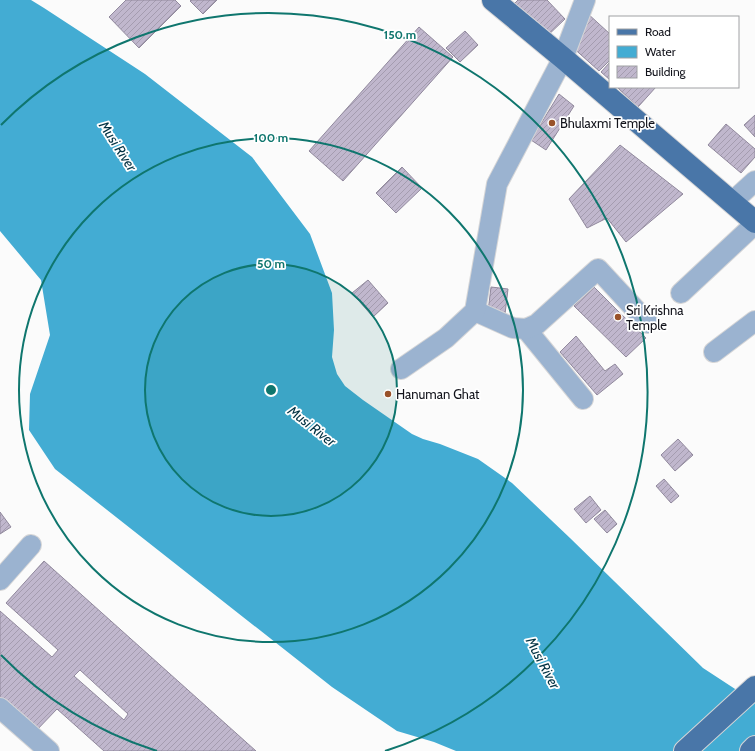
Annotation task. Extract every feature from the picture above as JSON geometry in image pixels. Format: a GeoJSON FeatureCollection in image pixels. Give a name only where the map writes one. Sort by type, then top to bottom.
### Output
{"type":"FeatureCollection","features":[{"type":"Feature","properties":{"kind":"main road"},"geometry":{"type":"LineString","coordinates":[[493,0],[563,58],[755,223]]}},
{"type":"Feature","properties":{"kind":"main road"},"geometry":{"type":"LineString","coordinates":[[685,751],[755,687]]}},
{"type":"Feature","properties":{"kind":"main road"},"geometry":{"type":"LineString","coordinates":[[751,751],[755,747]]}},
{"type":"Feature","properties":{"kind":"street"},"geometry":{"type":"LineString","coordinates":[[401,369],[446,338],[475,311],[497,184],[563,58],[585,0]]}},
{"type":"Feature","properties":{"kind":"street"},"geometry":{"type":"LineString","coordinates":[[732,202],[755,181]]}},
{"type":"Feature","properties":{"kind":"street"},"geometry":{"type":"LineString","coordinates":[[681,293],[755,223]]}},
{"type":"Feature","properties":{"kind":"street"},"geometry":{"type":"LineString","coordinates":[[475,311],[513,328],[526,329],[537,324],[598,269],[648,323]]}},
{"type":"Feature","properties":{"kind":"street"},"geometry":{"type":"LineString","coordinates":[[714,352],[755,321]]}},
{"type":"Feature","properties":{"kind":"street"},"geometry":{"type":"LineString","coordinates":[[526,329],[583,399]]}},
{"type":"Feature","properties":{"kind":"street"},"geometry":{"type":"LineString","coordinates":[[0,580],[31,545]]}},
{"type":"Feature","properties":{"kind":"street"},"geometry":{"type":"LineString","coordinates":[[0,708],[49,751]]}},
{"type":"Feature","properties":{"kind":"water","name":"Musi River"},"geometry":{"type":"Polygon","coordinates":[[[0,0],[31,0],[44,8],[145,74],[252,157],[310,234],[332,293],[334,330],[332,357],[337,374],[345,386],[412,434],[478,459],[512,483],[703,668],[755,702],[755,751],[456,751],[434,742],[397,731],[332,687],[55,469],[29,430],[30,394],[50,335],[41,280],[0,231],[0,0]]]}},
{"type":"Feature","properties":{"kind":"building"},"geometry":{"type":"Polygon","coordinates":[[[126,0],[175,0],[181,6],[139,48],[109,17],[126,0]]]}},
{"type":"Feature","properties":{"kind":"building"},"geometry":{"type":"Polygon","coordinates":[[[217,0],[203,14],[190,1],[217,0]]]}},
{"type":"Feature","properties":{"kind":"building"},"geometry":{"type":"Polygon","coordinates":[[[518,0],[547,0],[565,19],[543,40],[512,6],[518,0]]]}},
{"type":"Feature","properties":{"kind":"building"},"geometry":{"type":"Polygon","coordinates":[[[586,12],[609,33],[609,61],[599,71],[570,45],[586,12]]]}},
{"type":"Feature","properties":{"kind":"building"},"geometry":{"type":"Polygon","coordinates":[[[419,27],[453,57],[343,181],[309,151],[419,27]]]}},
{"type":"Feature","properties":{"kind":"building"},"geometry":{"type":"Polygon","coordinates":[[[465,31],[478,45],[460,62],[446,48],[465,31]]]}},
{"type":"Feature","properties":{"kind":"building"},"geometry":{"type":"Polygon","coordinates":[[[609,63],[609,79],[601,72],[609,63]]]}},
{"type":"Feature","properties":{"kind":"building"},"geometry":{"type":"Polygon","coordinates":[[[618,88],[655,88],[638,107],[618,88]]]}},
{"type":"Feature","properties":{"kind":"building","name":"Bhulaxmi Temple"},"geometry":{"type":"Polygon","coordinates":[[[559,94],[574,106],[546,150],[531,140],[559,94]]]}},
{"type":"Feature","properties":{"kind":"building"},"geometry":{"type":"Polygon","coordinates":[[[755,115],[755,137],[744,125],[755,115]]]}},
{"type":"Feature","properties":{"kind":"building"},"geometry":{"type":"Polygon","coordinates":[[[726,124],[755,149],[755,157],[741,173],[708,145],[726,124]]]}},
{"type":"Feature","properties":{"kind":"building"},"geometry":{"type":"Polygon","coordinates":[[[620,145],[683,194],[626,242],[607,218],[587,228],[569,199],[620,145]]]}},
{"type":"Feature","properties":{"kind":"building"},"geometry":{"type":"Polygon","coordinates":[[[402,167],[422,188],[396,213],[376,193],[402,167]]]}},
{"type":"Feature","properties":{"kind":"building"},"geometry":{"type":"Polygon","coordinates":[[[368,280],[388,303],[373,317],[352,293],[368,280]]]}},
{"type":"Feature","properties":{"kind":"building"},"geometry":{"type":"Polygon","coordinates":[[[491,287],[508,289],[505,314],[488,312],[491,287]]]}},
{"type":"Feature","properties":{"kind":"building"},"geometry":{"type":"Polygon","coordinates":[[[594,287],[646,338],[626,357],[574,306],[594,287]]]}},
{"type":"Feature","properties":{"kind":"building"},"geometry":{"type":"Polygon","coordinates":[[[576,336],[605,371],[615,364],[623,374],[597,395],[560,352],[576,336]]]}},
{"type":"Feature","properties":{"kind":"building"},"geometry":{"type":"Polygon","coordinates":[[[678,439],[693,455],[675,471],[661,455],[678,439]]]}},
{"type":"Feature","properties":{"kind":"building"},"geometry":{"type":"Polygon","coordinates":[[[664,479],[679,496],[671,503],[656,486],[664,479]]]}},
{"type":"Feature","properties":{"kind":"building"},"geometry":{"type":"Polygon","coordinates":[[[590,496],[601,510],[586,523],[574,509],[590,496]]]}},
{"type":"Feature","properties":{"kind":"building"},"geometry":{"type":"Polygon","coordinates":[[[605,510],[617,524],[607,533],[594,519],[605,510]]]}},
{"type":"Feature","properties":{"kind":"building"},"geometry":{"type":"Polygon","coordinates":[[[0,512],[11,527],[0,534],[0,512]]]}},
{"type":"Feature","properties":{"kind":"building"},"geometry":{"type":"Polygon","coordinates":[[[44,561],[256,751],[104,751],[57,709],[33,734],[0,704],[0,611],[52,657],[58,650],[6,603],[44,561]],[[80,670],[74,676],[124,720],[128,714],[80,670]]]}},
{"type":"Feature","properties":{"kind":"place","name":"Bhulaxmi Temple"},"geometry":{"type":"Point","coordinates":[552,123]}},
{"type":"Feature","properties":{"kind":"place","name":"Sri Krishna Temple"},"geometry":{"type":"Point","coordinates":[618,317]}},
{"type":"Feature","properties":{"kind":"place","name":"Hanuman Ghat"},"geometry":{"type":"Point","coordinates":[388,394]}}]}
